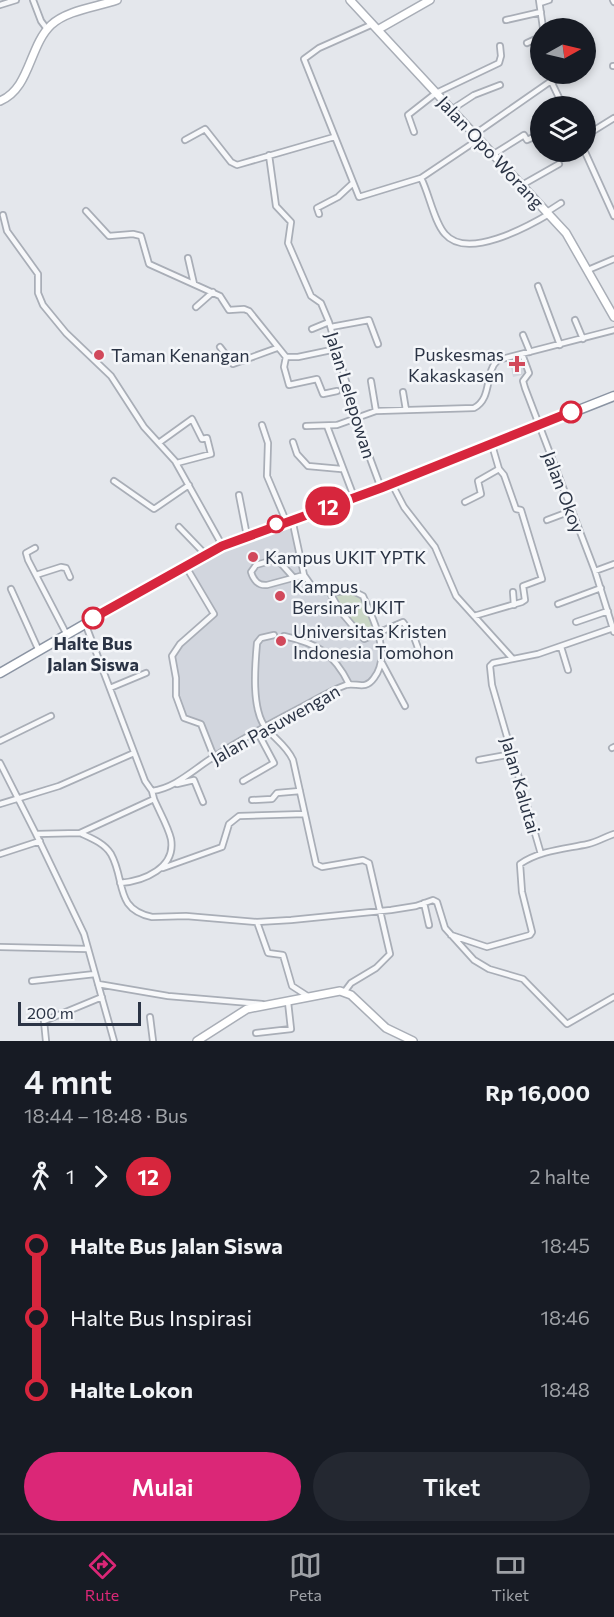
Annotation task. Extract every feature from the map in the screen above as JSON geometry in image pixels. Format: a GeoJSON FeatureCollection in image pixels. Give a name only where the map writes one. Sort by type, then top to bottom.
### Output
{"type":"FeatureCollection","features":[{"type":"Feature","properties":{"kind":"highway"},"geometry":{"type":"LineString","coordinates":[[0,673],[185,565],[222,546],[381,488],[492,442],[614,396]]}},
{"type":"Feature","properties":{"kind":"street"},"geometry":{"type":"LineString","coordinates":[[0,4],[16,0]]}},
{"type":"Feature","properties":{"kind":"street"},"geometry":{"type":"LineString","coordinates":[[33,0],[47,30]]}},
{"type":"Feature","properties":{"kind":"street"},"geometry":{"type":"LineString","coordinates":[[0,101],[15,90],[47,30],[58,20],[117,0]]}},
{"type":"Feature","properties":{"kind":"street","name":"Jalan Opo Worang"},"geometry":{"type":"LineString","coordinates":[[350,0],[570,238],[614,317]]}},
{"type":"Feature","properties":{"kind":"street"},"geometry":{"type":"LineString","coordinates":[[430,0],[376,27],[312,52],[304,58],[333,137],[359,196],[421,178],[542,84]]}},
{"type":"Feature","properties":{"kind":"street"},"geometry":{"type":"LineString","coordinates":[[542,18],[540,2],[549,0]]}},
{"type":"Feature","properties":{"kind":"street"},"geometry":{"type":"LineString","coordinates":[[506,20],[541,12]]}},
{"type":"Feature","properties":{"kind":"street"},"geometry":{"type":"LineString","coordinates":[[414,132],[408,114],[436,93],[499,63],[500,46]]}},
{"type":"Feature","properties":{"kind":"street"},"geometry":{"type":"LineString","coordinates":[[451,110],[474,95],[500,85]]}},
{"type":"Feature","properties":{"kind":"street"},"geometry":{"type":"LineString","coordinates":[[596,129],[614,118]]}},
{"type":"Feature","properties":{"kind":"street"},"geometry":{"type":"LineString","coordinates":[[185,140],[205,129],[231,162],[237,165],[333,137]]}},
{"type":"Feature","properties":{"kind":"street"},"geometry":{"type":"LineString","coordinates":[[494,154],[524,135],[527,140],[530,139]]}},
{"type":"Feature","properties":{"kind":"street","name":"Jalan Lelepowan"},"geometry":{"type":"LineString","coordinates":[[269,155],[276,206],[291,222],[288,243],[311,296],[321,303],[330,325],[381,488]]}},
{"type":"Feature","properties":{"kind":"street"},"geometry":{"type":"LineString","coordinates":[[590,162],[614,216]]}},
{"type":"Feature","properties":{"kind":"street"},"geometry":{"type":"LineString","coordinates":[[522,185],[559,164]]}},
{"type":"Feature","properties":{"kind":"street"},"geometry":{"type":"LineString","coordinates":[[421,178],[442,230],[449,237],[461,242],[499,240],[548,213],[561,203]]}},
{"type":"Feature","properties":{"kind":"street"},"geometry":{"type":"LineString","coordinates":[[319,214],[317,208],[338,197],[352,184]]}},
{"type":"Feature","properties":{"kind":"street"},"geometry":{"type":"LineString","coordinates":[[86,211],[109,236],[128,234],[141,236],[149,264],[213,292],[223,298],[229,310],[249,311],[286,357],[298,357],[336,349]]}},
{"type":"Feature","properties":{"kind":"street"},"geometry":{"type":"LineString","coordinates":[[3,215],[8,231],[38,274],[37,289],[43,304],[66,333],[111,376],[144,427],[177,463],[222,546]]}},
{"type":"Feature","properties":{"kind":"street"},"geometry":{"type":"LineString","coordinates":[[188,258],[194,285]]}},
{"type":"Feature","properties":{"kind":"street"},"geometry":{"type":"LineString","coordinates":[[588,270],[614,259]]}},
{"type":"Feature","properties":{"kind":"street"},"geometry":{"type":"LineString","coordinates":[[538,286],[560,345]]}},
{"type":"Feature","properties":{"kind":"street"},"geometry":{"type":"LineString","coordinates":[[196,307],[213,292]]}},
{"type":"Feature","properties":{"kind":"street"},"geometry":{"type":"LineString","coordinates":[[312,330],[330,325],[369,320],[378,344]]}},
{"type":"Feature","properties":{"kind":"street"},"geometry":{"type":"LineString","coordinates":[[575,320],[583,339]]}},
{"type":"Feature","properties":{"kind":"street"},"geometry":{"type":"LineString","coordinates":[[306,426],[327,426],[376,411],[474,408],[484,397],[494,363],[614,330]]}},
{"type":"Feature","properties":{"kind":"street"},"geometry":{"type":"LineString","coordinates":[[523,335],[530,352]]}},
{"type":"Feature","properties":{"kind":"street"},"geometry":{"type":"LineString","coordinates":[[220,347],[233,364],[277,348]]}},
{"type":"Feature","properties":{"kind":"street","name":"Jalan Okoy"},"geometry":{"type":"LineString","coordinates":[[522,354],[529,373],[523,382],[595,571],[613,630]]}},
{"type":"Feature","properties":{"kind":"street"},"geometry":{"type":"LineString","coordinates":[[286,357],[284,367],[289,385],[316,379],[323,394],[337,391]]}},
{"type":"Feature","properties":{"kind":"street"},"geometry":{"type":"LineString","coordinates":[[371,381],[376,411]]}},
{"type":"Feature","properties":{"kind":"street"},"geometry":{"type":"LineString","coordinates":[[403,392],[406,410]]}},
{"type":"Feature","properties":{"kind":"street"},"geometry":{"type":"LineString","coordinates":[[160,442],[192,419],[202,439],[207,438],[211,454],[177,463]]}},
{"type":"Feature","properties":{"kind":"street"},"geometry":{"type":"LineString","coordinates":[[262,425],[268,443],[267,476],[289,520],[304,575],[314,587],[330,593],[351,590],[359,593],[377,633],[383,656],[382,663],[405,706]]}},
{"type":"Feature","properties":{"kind":"street"},"geometry":{"type":"LineString","coordinates":[[327,426],[341,469],[354,497]]}},
{"type":"Feature","properties":{"kind":"street"},"geometry":{"type":"LineString","coordinates":[[293,442],[297,454],[308,466],[341,469]]}},
{"type":"Feature","properties":{"kind":"street"},"geometry":{"type":"LineString","coordinates":[[474,616],[525,600],[523,586],[542,578],[521,510],[516,509],[504,475],[499,469],[492,442]]}},
{"type":"Feature","properties":{"kind":"street"},"geometry":{"type":"LineString","coordinates":[[465,502],[481,494],[478,482],[499,469]]}},
{"type":"Feature","properties":{"kind":"street"},"geometry":{"type":"LineString","coordinates":[[114,481],[154,509],[189,485]]}},
{"type":"Feature","properties":{"kind":"street"},"geometry":{"type":"LineString","coordinates":[[392,483],[404,507],[435,547],[454,593],[512,658]]}},
{"type":"Feature","properties":{"kind":"street"},"geometry":{"type":"LineString","coordinates":[[239,495],[247,536]]}},
{"type":"Feature","properties":{"kind":"street"},"geometry":{"type":"LineString","coordinates":[[547,520],[571,511]]}},
{"type":"Feature","properties":{"kind":"street"},"geometry":{"type":"LineString","coordinates":[[179,527],[205,554]]}},
{"type":"Feature","properties":{"kind":"street"},"geometry":{"type":"LineString","coordinates":[[35,548],[26,555],[67,635]]}},
{"type":"Feature","properties":{"kind":"street"},"geometry":{"type":"LineString","coordinates":[[294,578],[277,559],[256,565],[251,572],[255,580],[264,586],[294,578],[304,575]]}},
{"type":"Feature","properties":{"kind":"street"},"geometry":{"type":"LineString","coordinates":[[595,571],[614,564]]}},
{"type":"Feature","properties":{"kind":"street"},"geometry":{"type":"LineString","coordinates":[[185,565],[214,614],[180,644],[172,656],[176,696],[184,718],[201,724],[214,757]]}},
{"type":"Feature","properties":{"kind":"street"},"geometry":{"type":"LineString","coordinates":[[36,575],[61,567],[66,568],[70,576]]}},
{"type":"Feature","properties":{"kind":"street"},"geometry":{"type":"LineString","coordinates":[[558,604],[601,588]]}},
{"type":"Feature","properties":{"kind":"street"},"geometry":{"type":"LineString","coordinates":[[12,589],[39,651]]}},
{"type":"Feature","properties":{"kind":"street"},"geometry":{"type":"LineString","coordinates":[[513,592],[514,605]]}},
{"type":"Feature","properties":{"kind":"street"},"geometry":{"type":"LineString","coordinates":[[330,593],[341,612],[364,639],[403,622],[414,637],[421,656]]}},
{"type":"Feature","properties":{"kind":"street"},"geometry":{"type":"LineString","coordinates":[[576,622],[614,603]]}},
{"type":"Feature","properties":{"kind":"street"},"geometry":{"type":"LineString","coordinates":[[85,623],[134,753],[171,838],[163,868]]}},
{"type":"Feature","properties":{"kind":"street","name":"Jalan Kalutai"},"geometry":{"type":"LineString","coordinates":[[613,630],[538,654],[492,663],[489,669],[541,854],[591,843],[614,834]]}},
{"type":"Feature","properties":{"kind":"street"},"geometry":{"type":"LineString","coordinates":[[197,1041],[241,1012],[345,991],[388,957],[390,950],[378,912],[369,863],[363,860],[318,866],[290,754],[264,726],[256,693],[257,643],[261,638],[273,635]]}},
{"type":"Feature","properties":{"kind":"street"},"geometry":{"type":"LineString","coordinates":[[284,636],[318,647],[337,664],[349,684]]}},
{"type":"Feature","properties":{"kind":"street"},"geometry":{"type":"LineString","coordinates":[[561,647],[568,670]]}},
{"type":"Feature","properties":{"kind":"street","name":"Jalan Pasuwengan"},"geometry":{"type":"LineString","coordinates":[[152,790],[172,785],[264,726],[349,684],[360,687],[368,683],[375,677],[382,663]]}},
{"type":"Feature","properties":{"kind":"street"},"geometry":{"type":"LineString","coordinates":[[110,688],[146,673]]}},
{"type":"Feature","properties":{"kind":"street"},"geometry":{"type":"LineString","coordinates":[[0,741],[51,716]]}},
{"type":"Feature","properties":{"kind":"street"},"geometry":{"type":"LineString","coordinates":[[243,781],[274,763],[257,731]]}},
{"type":"Feature","properties":{"kind":"street"},"geometry":{"type":"LineString","coordinates":[[0,804],[59,786],[134,753]]}},
{"type":"Feature","properties":{"kind":"street"},"geometry":{"type":"LineString","coordinates":[[478,760],[512,754]]}},
{"type":"Feature","properties":{"kind":"street"},"geometry":{"type":"LineString","coordinates":[[0,763],[71,904],[88,949],[114,1041]]}},
{"type":"Feature","properties":{"kind":"street"},"geometry":{"type":"LineString","coordinates":[[172,785],[194,780],[203,802]]}},
{"type":"Feature","properties":{"kind":"street"},"geometry":{"type":"LineString","coordinates":[[252,800],[272,799],[274,793],[300,791]]}},
{"type":"Feature","properties":{"kind":"street"},"geometry":{"type":"LineString","coordinates":[[36,834],[80,832],[154,799]]}},
{"type":"Feature","properties":{"kind":"street"},"geometry":{"type":"LineString","coordinates":[[120,883],[137,881],[163,868],[222,847],[229,824],[239,816],[305,814]]}},
{"type":"Feature","properties":{"kind":"street"},"geometry":{"type":"LineString","coordinates":[[80,832],[100,843],[110,852],[127,903],[136,912],[145,915],[257,922],[378,912],[431,900],[437,903],[448,934],[478,963],[523,979],[567,1024],[614,997]]}},
{"type":"Feature","properties":{"kind":"street"},"geometry":{"type":"LineString","coordinates":[[0,854],[40,841]]}},
{"type":"Feature","properties":{"kind":"street"},"geometry":{"type":"LineString","coordinates":[[448,934],[487,947],[530,935],[532,932],[519,866],[541,854]]}},
{"type":"Feature","properties":{"kind":"street"},"geometry":{"type":"LineString","coordinates":[[424,903],[429,925]]}},
{"type":"Feature","properties":{"kind":"street"},"geometry":{"type":"LineString","coordinates":[[257,922],[268,954],[283,955],[292,986],[309,997]]}},
{"type":"Feature","properties":{"kind":"street"},"geometry":{"type":"LineString","coordinates":[[0,947],[88,949]]}},
{"type":"Feature","properties":{"kind":"street"},"geometry":{"type":"LineString","coordinates":[[32,981],[95,974]]}},
{"type":"Feature","properties":{"kind":"street"},"geometry":{"type":"LineString","coordinates":[[98,984],[168,996],[270,1005]]}},
{"type":"Feature","properties":{"kind":"street"},"geometry":{"type":"LineString","coordinates":[[345,991],[378,1022],[413,1041]]}},
{"type":"Feature","properties":{"kind":"street"},"geometry":{"type":"LineString","coordinates":[[46,1041],[44,1021],[102,997]]}},
{"type":"Feature","properties":{"kind":"street"},"geometry":{"type":"LineString","coordinates":[[256,1033],[291,1029],[288,1002]]}},
{"type":"Feature","properties":{"kind":"street"},"geometry":{"type":"LineString","coordinates":[[150,1017],[153,1041]]}},
{"type":"Feature","properties":{"kind":"shaded area","name":"Puskesmas Kakaskasen"},"geometry":{"type":"Polygon","coordinates":[[[522,355],[526,370],[522,375],[513,377],[509,358],[522,355]]]}},
{"type":"Feature","properties":{"kind":"shaded area","name":"Universitas Kristen Indonesia Tomohon"},"geometry":{"type":"Polygon","coordinates":[[[292,519],[308,581],[317,588],[330,593],[363,596],[383,656],[376,677],[360,687],[344,686],[214,757],[201,724],[181,714],[173,666],[175,650],[213,616],[185,565],[292,519]]]}},
{"type":"Feature","properties":{"kind":"green space"},"geometry":{"type":"Polygon","coordinates":[[[351,590],[359,593],[377,633],[367,639],[356,630],[330,593],[351,590]]]}},
{"type":"Feature","properties":{"kind":"bus line","name":"12"},"geometry":{"type":"LineString","coordinates":[[93,618],[222,546],[266,528],[381,488],[571,412]]}},
{"type":"Feature","properties":{"kind":"place","name":"Taman Kenangan"},"geometry":{"type":"Point","coordinates":[99,355]}},
{"type":"Feature","properties":{"kind":"place","name":"Puskesmas Kakaskasen"},"geometry":{"type":"Point","coordinates":[517,364]}},
{"type":"Feature","properties":{"kind":"place","name":"Kampus UKIT YPTK"},"geometry":{"type":"Point","coordinates":[253,557]}},
{"type":"Feature","properties":{"kind":"place","name":"Kampus Bersinar UKIT"},"geometry":{"type":"Point","coordinates":[280,596]}},
{"type":"Feature","properties":{"kind":"place","name":"Halte Bus Jalan Siswa"},"geometry":{"type":"Point","coordinates":[93,618]}},
{"type":"Feature","properties":{"kind":"place","name":"Universitas Kristen Indonesia Tomohon"},"geometry":{"type":"Point","coordinates":[281,641]}}]}
